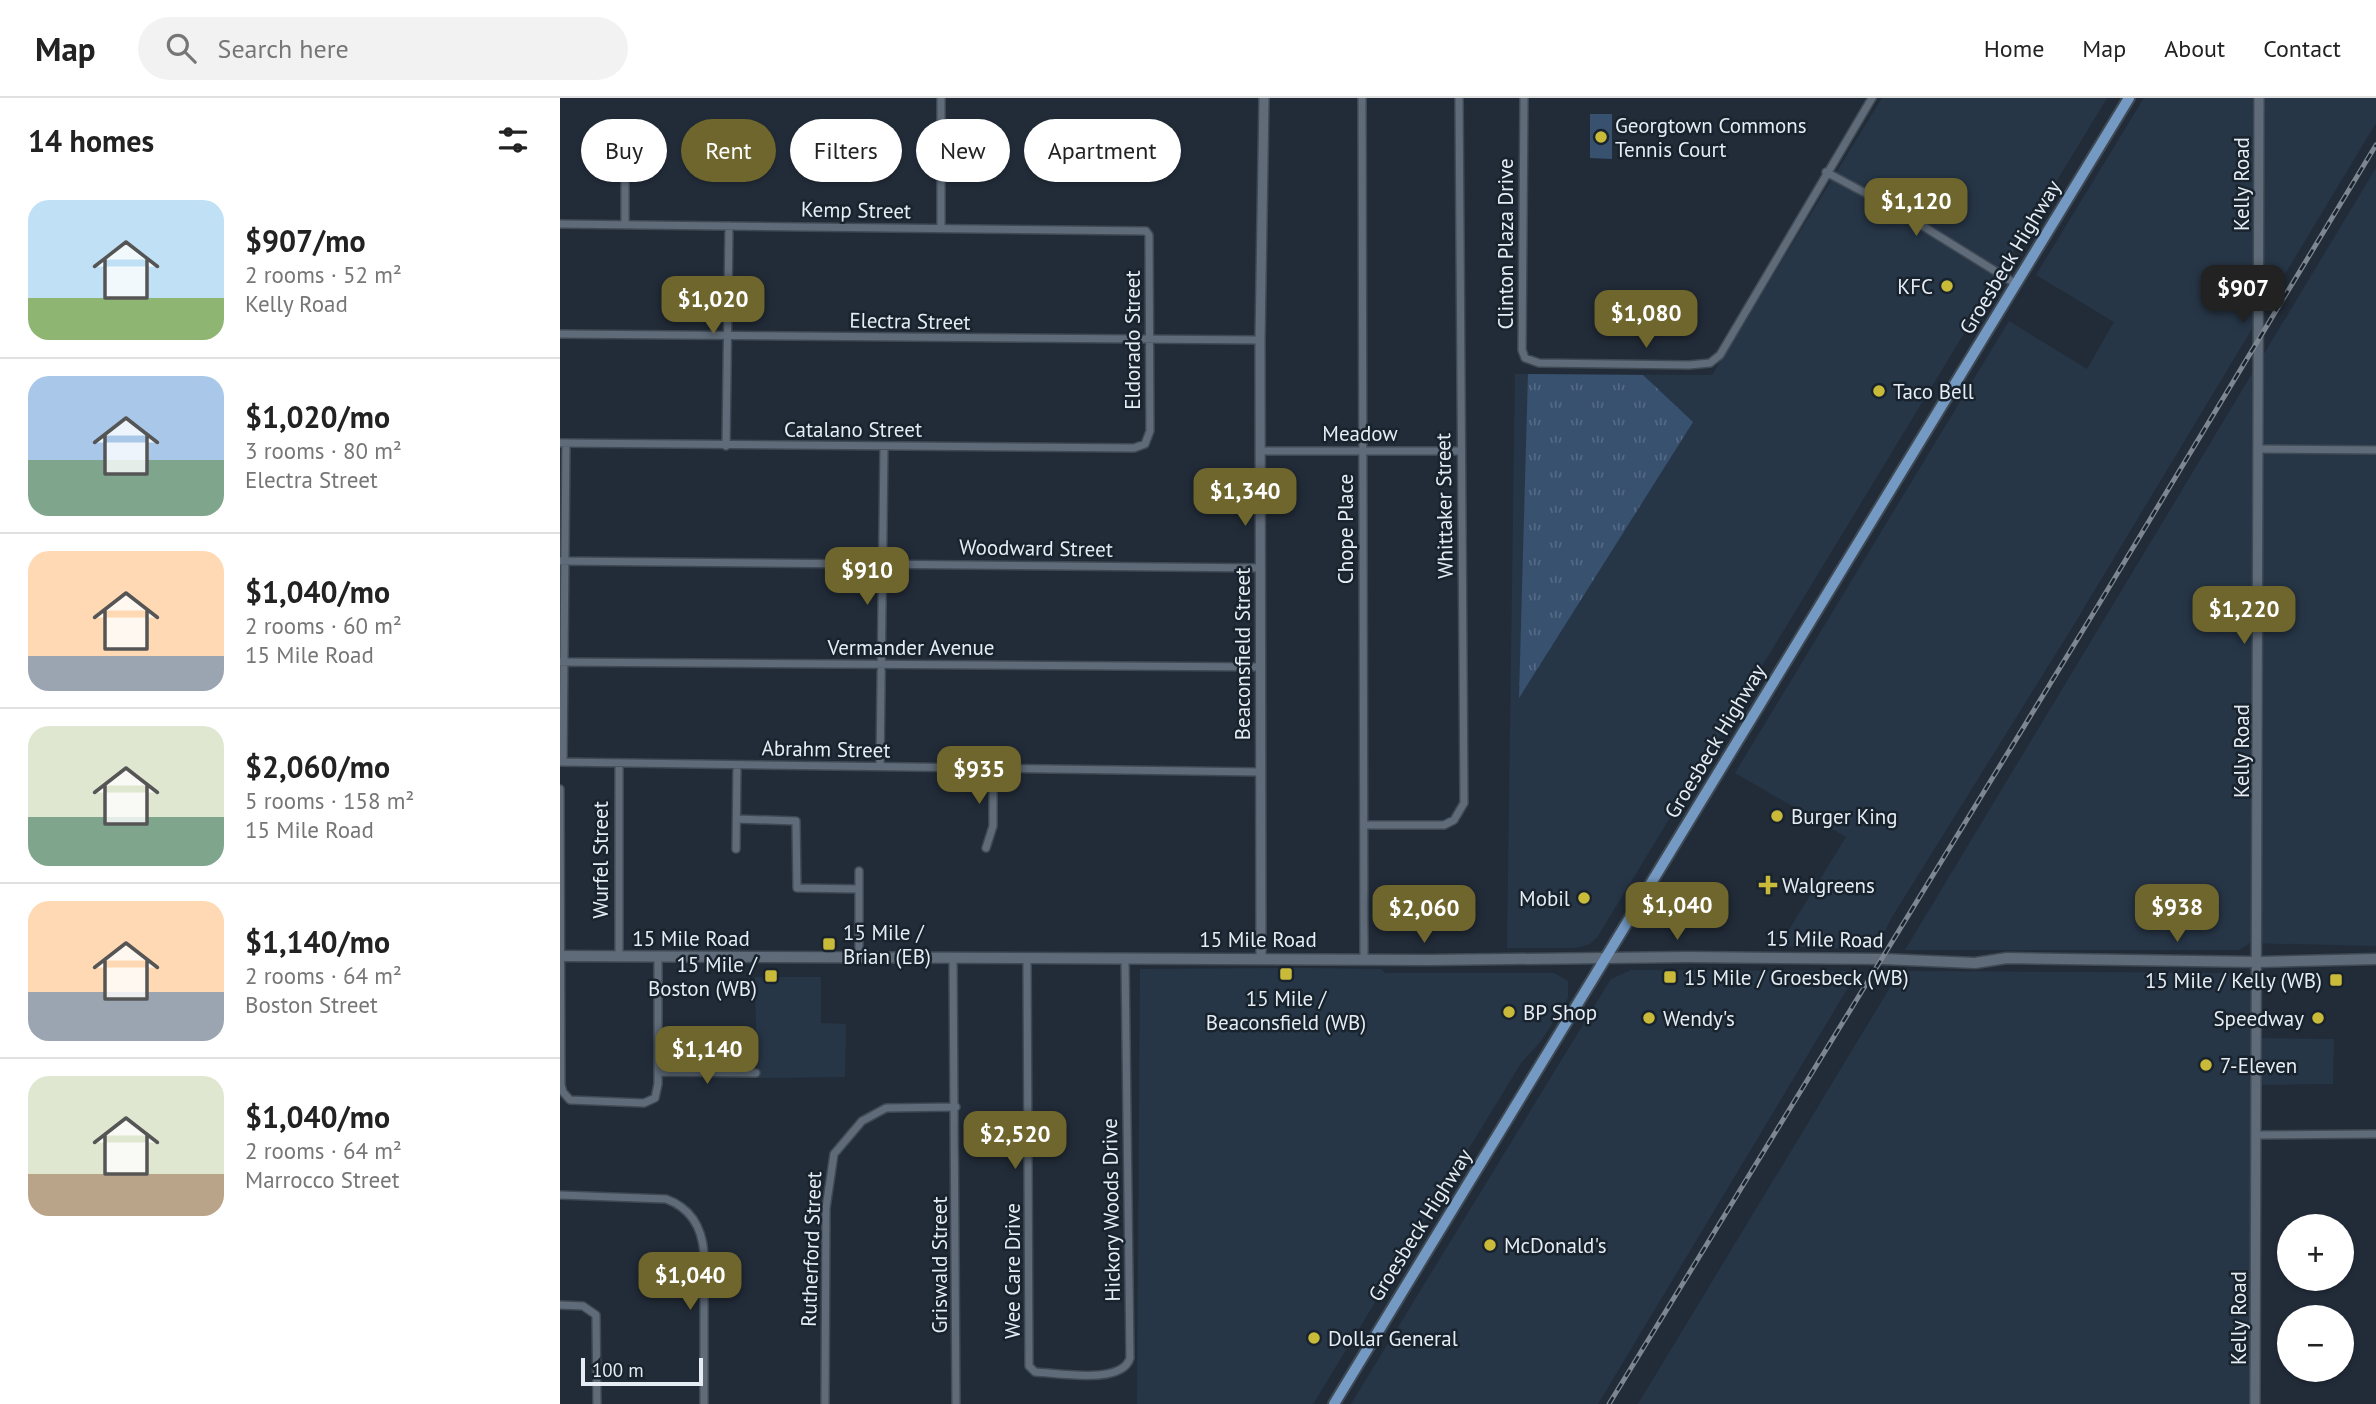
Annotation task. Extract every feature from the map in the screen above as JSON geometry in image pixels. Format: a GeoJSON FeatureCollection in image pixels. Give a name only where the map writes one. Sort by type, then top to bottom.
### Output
{"type":"FeatureCollection","features":[{"type":"Feature","properties":{"kind":"main road","name":"Groesbeck Highway"},"geometry":{"type":"LineString","coordinates":[[1334,1404],[2129,98]]}},
{"type":"Feature","properties":{"kind":"main road","name":"15 Mile Road"},"geometry":{"type":"LineString","coordinates":[[560,956],[1883,958],[1975,963],[2007,958],[2258,962],[2376,959]]}},
{"type":"Feature","properties":{"kind":"street"},"geometry":{"type":"LineString","coordinates":[[941,98],[941,228]]}},
{"type":"Feature","properties":{"kind":"street","name":"Beaconsfield Street"},"geometry":{"type":"LineString","coordinates":[[1261,958],[1260,340],[1264,98]]}},
{"type":"Feature","properties":{"kind":"street","name":"Chope Place"},"geometry":{"type":"LineString","coordinates":[[1362,98],[1364,959]]}},
{"type":"Feature","properties":{"kind":"street","name":"Whittaker Street"},"geometry":{"type":"LineString","coordinates":[[1365,825],[1444,825],[1454,820],[1464,803],[1459,98]]}},
{"type":"Feature","properties":{"kind":"street","name":"Clinton Plaza Drive"},"geometry":{"type":"LineString","coordinates":[[1524,98],[1522,350],[1525,358],[1534,362],[1689,365],[1715,360],[1795,230],[1871,98]]}},
{"type":"Feature","properties":{"kind":"street","name":"Kelly Road"},"geometry":{"type":"LineString","coordinates":[[2255,1404],[2259,98]]}},
{"type":"Feature","properties":{"kind":"street"},"geometry":{"type":"LineString","coordinates":[[1826,172],[1897,210],[2016,284]]}},
{"type":"Feature","properties":{"kind":"street"},"geometry":{"type":"LineString","coordinates":[[625,182],[625,225]]}},
{"type":"Feature","properties":{"kind":"street","name":"Kemp Street"},"geometry":{"type":"LineString","coordinates":[[560,224],[1146,231],[1149,235]]}},
{"type":"Feature","properties":{"kind":"street"},"geometry":{"type":"LineString","coordinates":[[726,446],[729,226]]}},
{"type":"Feature","properties":{"kind":"street","name":"Eldorado Street"},"geometry":{"type":"LineString","coordinates":[[1145,444],[1150,431],[1149,235]]}},
{"type":"Feature","properties":{"kind":"street","name":"Electra Street"},"geometry":{"type":"LineString","coordinates":[[560,334],[1260,340]]}},
{"type":"Feature","properties":{"kind":"street"},"geometry":{"type":"LineString","coordinates":[[562,762],[563,443]]}},
{"type":"Feature","properties":{"kind":"street","name":"Catalano Street"},"geometry":{"type":"LineString","coordinates":[[563,443],[1134,448],[1145,444]]}},
{"type":"Feature","properties":{"kind":"street"},"geometry":{"type":"LineString","coordinates":[[880,766],[884,447]]}},
{"type":"Feature","properties":{"kind":"street"},"geometry":{"type":"LineString","coordinates":[[2259,449],[2376,450]]}},
{"type":"Feature","properties":{"kind":"street","name":"Meadow"},"geometry":{"type":"LineString","coordinates":[[1261,452],[1460,451]]}},
{"type":"Feature","properties":{"kind":"street","name":"Woodward Street"},"geometry":{"type":"LineString","coordinates":[[562,561],[1260,568]]}},
{"type":"Feature","properties":{"kind":"street","name":"Vermander Avenue"},"geometry":{"type":"LineString","coordinates":[[562,662],[1261,667]]}},
{"type":"Feature","properties":{"kind":"street","name":"Abrahm Street"},"geometry":{"type":"LineString","coordinates":[[562,762],[1260,772]]}},
{"type":"Feature","properties":{"kind":"street","name":"Wurfel Street"},"geometry":{"type":"LineString","coordinates":[[619,764],[619,957]]}},
{"type":"Feature","properties":{"kind":"street"},"geometry":{"type":"LineString","coordinates":[[736,849],[737,765]]}},
{"type":"Feature","properties":{"kind":"street"},"geometry":{"type":"LineString","coordinates":[[986,848],[993,826],[993,768]]}},
{"type":"Feature","properties":{"kind":"street"},"geometry":{"type":"LineString","coordinates":[[560,789],[561,1073],[563,1093],[574,1102],[644,1103],[655,1098],[658,1092],[658,957]]}},
{"type":"Feature","properties":{"kind":"street"},"geometry":{"type":"LineString","coordinates":[[737,818],[796,821],[797,888],[859,889]]}},
{"type":"Feature","properties":{"kind":"street"},"geometry":{"type":"LineString","coordinates":[[859,871],[859,957]]}},
{"type":"Feature","properties":{"kind":"street","name":"Griswald Street"},"geometry":{"type":"LineString","coordinates":[[953,958],[956,1404]]}},
{"type":"Feature","properties":{"kind":"street","name":"Wee Care Drive"},"geometry":{"type":"LineString","coordinates":[[1027,958],[1029,1366],[1035,1372]]}},
{"type":"Feature","properties":{"kind":"street","name":"Hickory Woods Drive"},"geometry":{"type":"LineString","coordinates":[[1035,1372],[1114,1375],[1128,1365],[1130,1358],[1125,958]]}},
{"type":"Feature","properties":{"kind":"street"},"geometry":{"type":"LineString","coordinates":[[658,1072],[756,1073]]}},
{"type":"Feature","properties":{"kind":"street","name":"Rutherford Street"},"geometry":{"type":"LineString","coordinates":[[825,1404],[826,1208],[828,1178],[834,1154],[862,1121],[886,1108],[901,1105],[956,1107]]}},
{"type":"Feature","properties":{"kind":"street"},"geometry":{"type":"LineString","coordinates":[[2257,1135],[2376,1134]]}},
{"type":"Feature","properties":{"kind":"street"},"geometry":{"type":"LineString","coordinates":[[560,1195],[657,1197],[673,1201],[691,1215],[701,1233],[704,1253],[704,1404]]}},
{"type":"Feature","properties":{"kind":"street"},"geometry":{"type":"LineString","coordinates":[[560,1305],[583,1306],[593,1310],[597,1326],[597,1404]]}},
{"type":"Feature","properties":{"kind":"shaded area"},"geometry":{"type":"Polygon","coordinates":[[[1882,98],[2107,98],[1598,936],[1590,944],[1576,948],[1507,948],[1515,374],[1712,375],[1882,98]]]}},
{"type":"Feature","properties":{"kind":"shaded area"},"geometry":{"type":"Polygon","coordinates":[[[2144,98],[2376,98],[2376,123],[2070,631],[1892,917],[1875,950],[1779,946],[1846,837],[1735,773],[2009,321],[2087,369],[2114,322],[2036,275],[2144,98]]]}},
{"type":"Feature","properties":{"kind":"shaded area"},"geometry":{"type":"Polygon","coordinates":[[[2376,168],[2376,946],[2250,943],[2239,950],[1905,950],[2376,168]]]}},
{"type":"Feature","properties":{"kind":"shaded area"},"geometry":{"type":"Polygon","coordinates":[[[1298,968],[1381,969],[1385,973],[1554,973],[1568,981],[1568,998],[1541,1041],[1521,1063],[1313,1404],[1137,1404],[1140,969],[1298,968]]]}},
{"type":"Feature","properties":{"kind":"shaded area"},"geometry":{"type":"Polygon","coordinates":[[[1631,970],[1858,971],[1598,1404],[1351,1404],[1611,979],[1631,970]]]}},
{"type":"Feature","properties":{"kind":"shaded area"},"geometry":{"type":"Polygon","coordinates":[[[1900,971],[2240,973],[2250,985],[2251,1038],[2334,1039],[2333,1084],[2251,1085],[2249,1404],[1638,1404],[1900,971]]]}},
{"type":"Feature","properties":{"kind":"shaded area"},"geometry":{"type":"Polygon","coordinates":[[[755,977],[821,977],[821,1023],[846,1024],[845,1077],[757,1078],[755,977]]]}},
{"type":"Feature","properties":{"kind":"green space","name":"Georgtown Commons Tennis Court"},"geometry":{"type":"Polygon","coordinates":[[[1590,114],[1612,114],[1612,159],[1590,158],[1590,114]]]}},
{"type":"Feature","properties":{"kind":"green space"},"geometry":{"type":"Polygon","coordinates":[[[1528,374],[1643,375],[1693,422],[1519,698],[1528,374]]]}},
{"type":"Feature","properties":{"kind":"railway"},"geometry":{"type":"LineString","coordinates":[[1609,1404],[2099,604],[2376,145]]}},
{"type":"Feature","properties":{"kind":"place","name":"Georgtown Commons Tennis Court"},"geometry":{"type":"Point","coordinates":[1601,137]}},
{"type":"Feature","properties":{"kind":"place","name":"KFC"},"geometry":{"type":"Point","coordinates":[1947,286]}},
{"type":"Feature","properties":{"kind":"place","name":"Taco Bell"},"geometry":{"type":"Point","coordinates":[1879,391]}},
{"type":"Feature","properties":{"kind":"place","name":"Burger King"},"geometry":{"type":"Point","coordinates":[1777,816]}},
{"type":"Feature","properties":{"kind":"place","name":"Walgreens"},"geometry":{"type":"Point","coordinates":[1768,885]}},
{"type":"Feature","properties":{"kind":"place","name":"Mobil"},"geometry":{"type":"Point","coordinates":[1584,898]}},
{"type":"Feature","properties":{"kind":"place","name":"15 Mile / Brian (EB)"},"geometry":{"type":"Point","coordinates":[829,944]}},
{"type":"Feature","properties":{"kind":"place","name":"15 Mile / Beaconsfield (WB)"},"geometry":{"type":"Point","coordinates":[1286,974]}},
{"type":"Feature","properties":{"kind":"place","name":"15 Mile / Boston (WB)"},"geometry":{"type":"Point","coordinates":[771,976]}},
{"type":"Feature","properties":{"kind":"place","name":"15 Mile / Groesbeck (WB)"},"geometry":{"type":"Point","coordinates":[1670,977]}},
{"type":"Feature","properties":{"kind":"place","name":"15 Mile / Kelly (WB)"},"geometry":{"type":"Point","coordinates":[2336,980]}},
{"type":"Feature","properties":{"kind":"place","name":"BP Shop"},"geometry":{"type":"Point","coordinates":[1509,1012]}},
{"type":"Feature","properties":{"kind":"place","name":"Wendy's"},"geometry":{"type":"Point","coordinates":[1649,1018]}},
{"type":"Feature","properties":{"kind":"place","name":"Speedway"},"geometry":{"type":"Point","coordinates":[2318,1018]}},
{"type":"Feature","properties":{"kind":"place","name":"7-Eleven"},"geometry":{"type":"Point","coordinates":[2206,1065]}},
{"type":"Feature","properties":{"kind":"place","name":"McDonald's"},"geometry":{"type":"Point","coordinates":[1490,1245]}},
{"type":"Feature","properties":{"kind":"place","name":"Dollar General"},"geometry":{"type":"Point","coordinates":[1314,1338]}}]}
